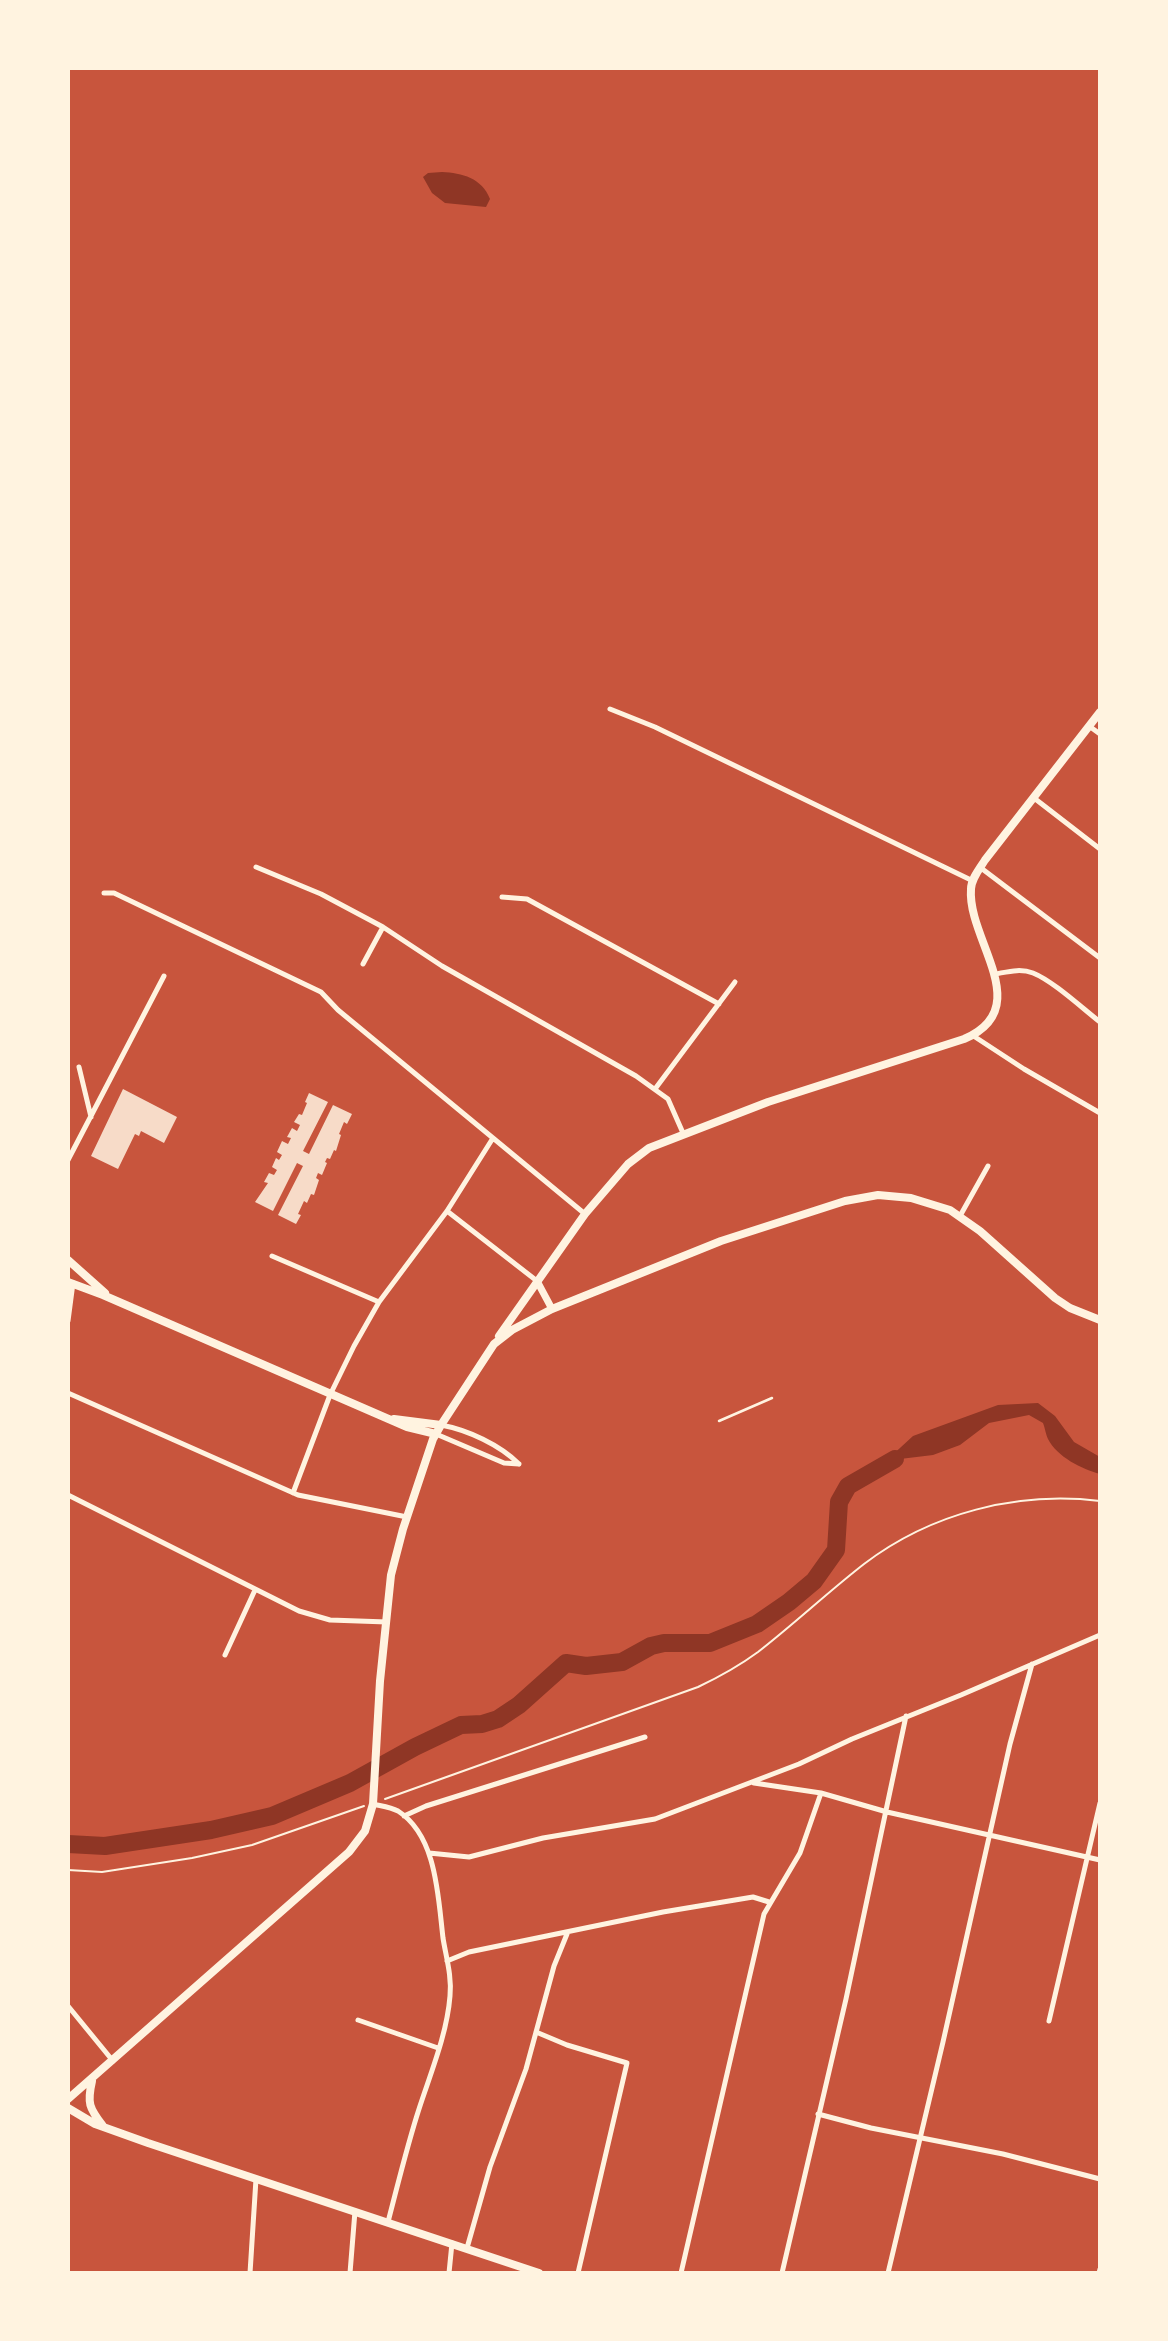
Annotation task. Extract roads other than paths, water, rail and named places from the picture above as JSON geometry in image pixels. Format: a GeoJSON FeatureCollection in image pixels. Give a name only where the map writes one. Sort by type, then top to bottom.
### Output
{"type":"FeatureCollection","features":[{"type":"Feature","properties":{"kind":"main road"},"geometry":{"type":"LineString","coordinates":[[68,2099],[349,1852],[365,1831],[373,1804],[380,1681],[391,1575],[407,1517],[436,1434],[494,1344],[585,1214],[640,1154],[659,1143],[768,1102],[920,1054],[972,1035],[987,1024],[996,1007],[998,996],[995,974],[974,910],[971,889],[973,881],[1100,712]]}},
{"type":"Feature","properties":{"kind":"main road"},"geometry":{"type":"LineString","coordinates":[[494,1344],[526,1321],[552,1309],[721,1241],[845,1200],[878,1195],[938,1204],[960,1216],[995,1243],[1055,1298],[1070,1308],[1100,1320]]}},
{"type":"Feature","properties":{"kind":"main road"},"geometry":{"type":"LineString","coordinates":[[68,1260],[116,1301]]}},
{"type":"Feature","properties":{"kind":"main road"},"geometry":{"type":"LineString","coordinates":[[70,1283],[330,1395],[416,1430],[436,1434]]}},
{"type":"Feature","properties":{"kind":"main road"},"geometry":{"type":"LineString","coordinates":[[388,1418],[441,1424]]}},
{"type":"Feature","properties":{"kind":"main road"},"geometry":{"type":"LineString","coordinates":[[92,2080],[89,2103],[94,2115],[105,2128]]}},
{"type":"Feature","properties":{"kind":"main road"},"geometry":{"type":"LineString","coordinates":[[68,2108],[105,2128],[539,2273]]}},
{"type":"Feature","properties":{"kind":"street"},"geometry":{"type":"LineString","coordinates":[[610,709],[655,727],[973,881]]}},
{"type":"Feature","properties":{"kind":"street"},"geometry":{"type":"LineString","coordinates":[[1089,726],[1100,734]]}},
{"type":"Feature","properties":{"kind":"street"},"geometry":{"type":"LineString","coordinates":[[1034,798],[1100,849]]}},
{"type":"Feature","properties":{"kind":"street"},"geometry":{"type":"LineString","coordinates":[[256,867],[321,894],[383,927],[442,966],[655,1089],[668,1099],[674,1108],[683,1133]]}},
{"type":"Feature","properties":{"kind":"street"},"geometry":{"type":"LineString","coordinates":[[981,868],[1100,957]]}},
{"type":"Feature","properties":{"kind":"street"},"geometry":{"type":"LineString","coordinates":[[104,893],[114,893],[321,992],[338,1010],[585,1214]]}},
{"type":"Feature","properties":{"kind":"street"},"geometry":{"type":"LineString","coordinates":[[502,897],[527,898],[719,1004]]}},
{"type":"Feature","properties":{"kind":"street"},"geometry":{"type":"LineString","coordinates":[[363,964],[383,927]]}},
{"type":"Feature","properties":{"kind":"street"},"geometry":{"type":"LineString","coordinates":[[995,974],[1017,970],[1033,973],[1100,1022]]}},
{"type":"Feature","properties":{"kind":"street"},"geometry":{"type":"LineString","coordinates":[[68,1160],[164,976]]}},
{"type":"Feature","properties":{"kind":"street"},"geometry":{"type":"LineString","coordinates":[[655,1089],[735,982]]}},
{"type":"Feature","properties":{"kind":"street"},"geometry":{"type":"LineString","coordinates":[[972,1035],[1100,1113]]}},
{"type":"Feature","properties":{"kind":"street"},"geometry":{"type":"LineString","coordinates":[[79,1067],[91,1117]]}},
{"type":"Feature","properties":{"kind":"street"},"geometry":{"type":"LineString","coordinates":[[293,1493],[330,1395],[379,1302],[447,1211],[494,1138]]}},
{"type":"Feature","properties":{"kind":"street"},"geometry":{"type":"LineString","coordinates":[[960,1216],[988,1166]]}},
{"type":"Feature","properties":{"kind":"street"},"geometry":{"type":"LineString","coordinates":[[447,1211],[537,1281],[552,1309]]}},
{"type":"Feature","properties":{"kind":"street"},"geometry":{"type":"LineString","coordinates":[[272,1256],[379,1302]]}},
{"type":"Feature","properties":{"kind":"street"},"geometry":{"type":"LineString","coordinates":[[68,1321],[70,1283]]}},
{"type":"Feature","properties":{"kind":"street"},"geometry":{"type":"LineString","coordinates":[[68,1393],[293,1493],[407,1517]]}},
{"type":"Feature","properties":{"kind":"street"},"geometry":{"type":"LineString","coordinates":[[436,1434],[504,1463],[519,1464],[508,1452],[441,1424]]}},
{"type":"Feature","properties":{"kind":"street"},"geometry":{"type":"LineString","coordinates":[[68,1495],[299,1611],[322,1619],[387,1622]]}},
{"type":"Feature","properties":{"kind":"street"},"geometry":{"type":"LineString","coordinates":[[225,1655],[255,1590]]}},
{"type":"Feature","properties":{"kind":"street"},"geometry":{"type":"LineString","coordinates":[[429,1853],[469,1857],[543,1838],[655,1819],[751,1783],[1100,1635]]}},
{"type":"Feature","properties":{"kind":"street"},"geometry":{"type":"LineString","coordinates":[[888,2273],[1010,1744],[1032,1664]]}},
{"type":"Feature","properties":{"kind":"street"},"geometry":{"type":"LineString","coordinates":[[782,2273],[846,1999],[906,1716]]}},
{"type":"Feature","properties":{"kind":"street"},"geometry":{"type":"LineString","coordinates":[[404,1816],[426,1805],[645,1737]]}},
{"type":"Feature","properties":{"kind":"street"},"geometry":{"type":"LineString","coordinates":[[751,1783],[821,1793],[887,1812],[1100,1860]]}},
{"type":"Feature","properties":{"kind":"street"},"geometry":{"type":"LineString","coordinates":[[681,2273],[758,1934],[769,1902],[800,1853],[821,1793]]}},
{"type":"Feature","properties":{"kind":"street"},"geometry":{"type":"LineString","coordinates":[[1049,2021],[1100,1803]]}},
{"type":"Feature","properties":{"kind":"street"},"geometry":{"type":"LineString","coordinates":[[373,1804],[388,1807],[404,1816],[429,1853],[434,1867],[451,1979],[450,1997],[438,2048],[388,2222]]}},
{"type":"Feature","properties":{"kind":"street"},"geometry":{"type":"LineString","coordinates":[[447,1961],[469,1952],[568,1934],[663,1912],[753,1897],[769,1902]]}},
{"type":"Feature","properties":{"kind":"street"},"geometry":{"type":"LineString","coordinates":[[467,2248],[490,2167],[526,2069],[554,1966],[568,1934]]}},
{"type":"Feature","properties":{"kind":"street"},"geometry":{"type":"LineString","coordinates":[[68,2006],[113,2061]]}},
{"type":"Feature","properties":{"kind":"street"},"geometry":{"type":"LineString","coordinates":[[358,2020],[438,2048]]}},
{"type":"Feature","properties":{"kind":"street"},"geometry":{"type":"LineString","coordinates":[[536,2032],[567,2045],[627,2063],[578,2273]]}},
{"type":"Feature","properties":{"kind":"street"},"geometry":{"type":"LineString","coordinates":[[818,2114],[1003,2154],[1100,2179]]}},
{"type":"Feature","properties":{"kind":"street"},"geometry":{"type":"LineString","coordinates":[[250,2273],[256,2179]]}},
{"type":"Feature","properties":{"kind":"street"},"geometry":{"type":"LineString","coordinates":[[349,2273],[355,2211]]}},
{"type":"Feature","properties":{"kind":"street"},"geometry":{"type":"LineString","coordinates":[[449,2273],[452,2243]]}},
{"type":"Feature","properties":{"kind":"lane"},"geometry":{"type":"LineString","coordinates":[[719,1421],[772,1398]]}},
{"type":"Feature","properties":{"kind":"waterway"},"geometry":{"type":"LineString","coordinates":[[68,1844],[105,1846],[211,1830],[272,1816],[350,1783],[461,1725],[482,1724],[498,1719],[519,1705],[566,1663],[586,1666],[622,1662],[651,1646],[664,1643],[710,1643],[757,1624],[814,1581],[836,1550],[839,1502],[848,1486],[895,1459]]}}]}
